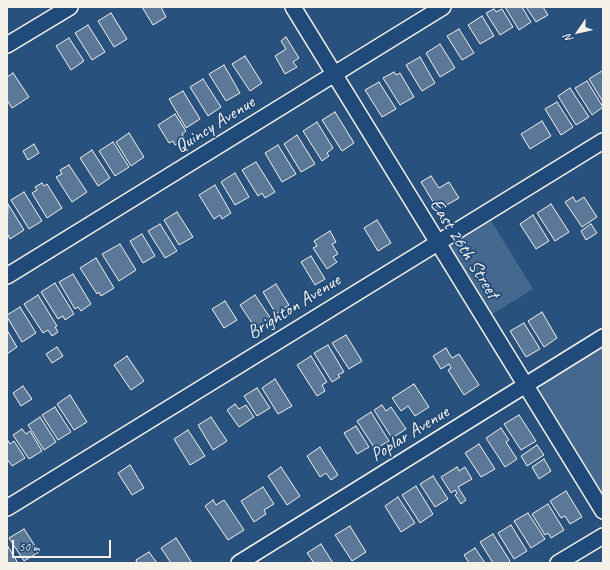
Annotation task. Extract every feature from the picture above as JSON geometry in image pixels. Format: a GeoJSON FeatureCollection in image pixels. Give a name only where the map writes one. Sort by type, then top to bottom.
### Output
{"type":"FeatureCollection","features":[{"type":"Feature","properties":{"kind":"street"},"geometry":{"type":"LineString","coordinates":[[7,45],[70,7]]}},
{"type":"Feature","properties":{"kind":"street","name":"East 26th Street"},"geometry":{"type":"LineString","coordinates":[[293,7],[603,511]]}},
{"type":"Feature","properties":{"kind":"street","name":"Quincy Avenue"},"geometry":{"type":"LineString","coordinates":[[7,276],[443,7]]}},
{"type":"Feature","properties":{"kind":"street","name":"Brighton Avenue"},"geometry":{"type":"LineString","coordinates":[[7,508],[603,141]]}},
{"type":"Feature","properties":{"kind":"street","name":"Poplar Avenue"},"geometry":{"type":"LineString","coordinates":[[239,563],[603,338]]}},
{"type":"Feature","properties":{"kind":"street"},"geometry":{"type":"LineString","coordinates":[[558,563],[603,536]]}},
{"type":"Feature","properties":{"kind":"shaded area"},"geometry":{"type":"Polygon","coordinates":[[[490,219],[533,289],[489,316],[449,247],[450,244],[490,219]]]}},
{"type":"Feature","properties":{"kind":"shaded area"},"geometry":{"type":"Polygon","coordinates":[[[603,347],[603,496],[539,390],[546,382],[603,347]]]}},
{"type":"Feature","properties":{"kind":"building"},"geometry":{"type":"Polygon","coordinates":[[[142,7],[161,7],[166,17],[153,25],[142,7]]]}},
{"type":"Feature","properties":{"kind":"building"},"geometry":{"type":"Polygon","coordinates":[[[505,7],[522,7],[531,22],[519,30],[505,7]]]}},
{"type":"Feature","properties":{"kind":"building"},"geometry":{"type":"Polygon","coordinates":[[[526,7],[543,7],[548,15],[536,22],[526,7]]]}},
{"type":"Feature","properties":{"kind":"building"},"geometry":{"type":"Polygon","coordinates":[[[494,9],[496,12],[502,9],[513,27],[500,35],[486,13],[494,9]]]}},
{"type":"Feature","properties":{"kind":"building"},"geometry":{"type":"Polygon","coordinates":[[[111,13],[127,39],[114,47],[98,21],[111,13]]]}},
{"type":"Feature","properties":{"kind":"building"},"geometry":{"type":"Polygon","coordinates":[[[482,16],[494,36],[480,44],[468,25],[482,16]]]}},
{"type":"Feature","properties":{"kind":"building"},"geometry":{"type":"Polygon","coordinates":[[[88,25],[105,52],[92,60],[75,33],[88,25]]]}},
{"type":"Feature","properties":{"kind":"building"},"geometry":{"type":"Polygon","coordinates":[[[459,29],[474,53],[462,60],[447,36],[459,29]]]}},
{"type":"Feature","properties":{"kind":"building"},"geometry":{"type":"Polygon","coordinates":[[[286,37],[299,58],[293,62],[297,67],[285,74],[275,56],[286,49],[281,41],[286,37]]]}},
{"type":"Feature","properties":{"kind":"building"},"geometry":{"type":"Polygon","coordinates":[[[69,38],[84,61],[71,70],[56,46],[69,38]]]}},
{"type":"Feature","properties":{"kind":"building"},"geometry":{"type":"Polygon","coordinates":[[[440,44],[455,68],[440,77],[426,53],[440,44]]]}},
{"type":"Feature","properties":{"kind":"building"},"geometry":{"type":"Polygon","coordinates":[[[245,56],[262,83],[250,91],[232,64],[245,56]]]}},
{"type":"Feature","properties":{"kind":"building"},"geometry":{"type":"Polygon","coordinates":[[[420,57],[435,83],[422,91],[406,65],[420,57]]]}},
{"type":"Feature","properties":{"kind":"building"},"geometry":{"type":"Polygon","coordinates":[[[224,65],[240,93],[226,101],[209,74],[224,65]]]}},
{"type":"Feature","properties":{"kind":"building"},"geometry":{"type":"Polygon","coordinates":[[[602,71],[603,72],[603,102],[589,79],[602,71]]]}},
{"type":"Feature","properties":{"kind":"building"},"geometry":{"type":"Polygon","coordinates":[[[394,72],[396,75],[400,73],[414,97],[400,105],[383,78],[394,72]]]}},
{"type":"Feature","properties":{"kind":"building"},"geometry":{"type":"Polygon","coordinates":[[[13,73],[29,97],[12,108],[7,100],[7,77],[13,73]]]}},
{"type":"Feature","properties":{"kind":"building"},"geometry":{"type":"Polygon","coordinates":[[[203,79],[221,107],[208,116],[190,87],[203,79]]]}},
{"type":"Feature","properties":{"kind":"building"},"geometry":{"type":"Polygon","coordinates":[[[587,81],[603,107],[592,115],[575,88],[587,81]]]}},
{"type":"Feature","properties":{"kind":"building"},"geometry":{"type":"Polygon","coordinates":[[[379,82],[396,109],[382,117],[365,90],[379,82]]]}},
{"type":"Feature","properties":{"kind":"building"},"geometry":{"type":"Polygon","coordinates":[[[570,88],[589,117],[576,125],[558,96],[570,88]]]}},
{"type":"Feature","properties":{"kind":"building"},"geometry":{"type":"Polygon","coordinates":[[[183,91],[200,119],[186,128],[169,99],[183,91]]]}},
{"type":"Feature","properties":{"kind":"building"},"geometry":{"type":"Polygon","coordinates":[[[557,102],[573,127],[561,135],[545,109],[557,102]]]}},
{"type":"Feature","properties":{"kind":"building"},"geometry":{"type":"Polygon","coordinates":[[[335,112],[354,143],[342,151],[322,120],[335,112]]]}},
{"type":"Feature","properties":{"kind":"building"},"geometry":{"type":"Polygon","coordinates":[[[175,114],[186,131],[182,134],[185,139],[175,145],[173,141],[169,143],[158,125],[175,114]]]}},
{"type":"Feature","properties":{"kind":"building"},"geometry":{"type":"Polygon","coordinates":[[[542,121],[551,136],[530,149],[521,134],[542,121]]]}},
{"type":"Feature","properties":{"kind":"building"},"geometry":{"type":"Polygon","coordinates":[[[317,122],[333,148],[327,153],[329,156],[322,161],[303,131],[317,122]]]}},
{"type":"Feature","properties":{"kind":"building"},"geometry":{"type":"Polygon","coordinates":[[[129,133],[144,157],[131,166],[116,142],[129,133]]]}},
{"type":"Feature","properties":{"kind":"building"},"geometry":{"type":"Polygon","coordinates":[[[297,135],[315,164],[301,172],[284,144],[297,135]]]}},
{"type":"Feature","properties":{"kind":"building"},"geometry":{"type":"Polygon","coordinates":[[[113,142],[129,167],[115,176],[99,151],[113,142]]]}},
{"type":"Feature","properties":{"kind":"building"},"geometry":{"type":"Polygon","coordinates":[[[34,144],[39,153],[28,160],[23,151],[34,144]]]}},
{"type":"Feature","properties":{"kind":"building"},"geometry":{"type":"Polygon","coordinates":[[[278,145],[296,174],[282,182],[265,153],[278,145]]]}},
{"type":"Feature","properties":{"kind":"building"},"geometry":{"type":"Polygon","coordinates":[[[92,150],[110,178],[98,186],[80,158],[92,150]]]}},
{"type":"Feature","properties":{"kind":"building"},"geometry":{"type":"Polygon","coordinates":[[[256,162],[275,192],[265,198],[262,193],[258,196],[242,170],[256,162]]]}},
{"type":"Feature","properties":{"kind":"building"},"geometry":{"type":"Polygon","coordinates":[[[69,165],[87,192],[72,202],[56,177],[62,174],[60,170],[69,165]]]}},
{"type":"Feature","properties":{"kind":"building"},"geometry":{"type":"Polygon","coordinates":[[[235,173],[249,197],[235,205],[221,182],[235,173]]]}},
{"type":"Feature","properties":{"kind":"building"},"geometry":{"type":"Polygon","coordinates":[[[431,176],[439,188],[449,182],[459,198],[438,210],[421,182],[431,176]]]}},
{"type":"Feature","properties":{"kind":"building"},"geometry":{"type":"Polygon","coordinates":[[[42,183],[44,186],[47,184],[62,208],[47,218],[32,193],[37,190],[35,187],[42,183]]]}},
{"type":"Feature","properties":{"kind":"building"},"geometry":{"type":"Polygon","coordinates":[[[215,185],[231,213],[222,219],[220,215],[214,219],[199,195],[215,185]]]}},
{"type":"Feature","properties":{"kind":"building"},"geometry":{"type":"Polygon","coordinates":[[[24,192],[42,221],[29,229],[11,200],[24,192]]]}},
{"type":"Feature","properties":{"kind":"building"},"geometry":{"type":"Polygon","coordinates":[[[573,197],[576,202],[584,197],[597,217],[582,227],[565,202],[573,197]]]}},
{"type":"Feature","properties":{"kind":"building"},"geometry":{"type":"Polygon","coordinates":[[[8,204],[24,230],[10,239],[7,233],[8,204]]]}},
{"type":"Feature","properties":{"kind":"building"},"geometry":{"type":"Polygon","coordinates":[[[551,204],[569,232],[555,241],[537,213],[551,204]]]}},
{"type":"Feature","properties":{"kind":"building"},"geometry":{"type":"Polygon","coordinates":[[[177,212],[193,237],[179,245],[164,220],[177,212]]]}},
{"type":"Feature","properties":{"kind":"building"},"geometry":{"type":"Polygon","coordinates":[[[533,215],[549,241],[536,249],[520,224],[533,215]]]}},
{"type":"Feature","properties":{"kind":"building"},"geometry":{"type":"Polygon","coordinates":[[[377,220],[391,243],[378,251],[364,228],[377,220]]]}},
{"type":"Feature","properties":{"kind":"building"},"geometry":{"type":"Polygon","coordinates":[[[160,224],[177,251],[165,258],[148,231],[160,224]]]}},
{"type":"Feature","properties":{"kind":"building"},"geometry":{"type":"Polygon","coordinates":[[[591,224],[597,233],[586,240],[581,231],[591,224]]]}},
{"type":"Feature","properties":{"kind":"building"},"geometry":{"type":"Polygon","coordinates":[[[330,231],[336,242],[332,244],[338,254],[333,257],[337,262],[327,269],[313,248],[317,246],[314,241],[330,231]]]}},
{"type":"Feature","properties":{"kind":"building"},"geometry":{"type":"Polygon","coordinates":[[[142,234],[155,256],[143,263],[130,241],[142,234]]]}},
{"type":"Feature","properties":{"kind":"building"},"geometry":{"type":"Polygon","coordinates":[[[120,244],[136,270],[119,281],[102,254],[120,244]]]}},
{"type":"Feature","properties":{"kind":"building"},"geometry":{"type":"Polygon","coordinates":[[[311,256],[325,279],[315,285],[301,262],[311,256]]]}},
{"type":"Feature","properties":{"kind":"building"},"geometry":{"type":"Polygon","coordinates":[[[96,258],[114,288],[101,296],[99,292],[97,294],[80,268],[96,258]]]}},
{"type":"Feature","properties":{"kind":"building"},"geometry":{"type":"Polygon","coordinates":[[[73,274],[91,304],[81,311],[78,307],[75,309],[59,282],[73,274]]]}},
{"type":"Feature","properties":{"kind":"building"},"geometry":{"type":"Polygon","coordinates":[[[55,283],[74,314],[65,320],[63,316],[58,319],[41,292],[55,283]]]}},
{"type":"Feature","properties":{"kind":"building"},"geometry":{"type":"Polygon","coordinates":[[[276,284],[289,305],[276,314],[263,292],[276,284]]]}},
{"type":"Feature","properties":{"kind":"building"},"geometry":{"type":"Polygon","coordinates":[[[38,295],[57,326],[55,327],[58,332],[52,336],[48,330],[43,333],[24,304],[38,295]]]}},
{"type":"Feature","properties":{"kind":"building"},"geometry":{"type":"Polygon","coordinates":[[[255,295],[271,319],[256,329],[240,305],[255,295]]]}},
{"type":"Feature","properties":{"kind":"building"},"geometry":{"type":"Polygon","coordinates":[[[225,301],[237,320],[224,328],[212,309],[225,301]]]}},
{"type":"Feature","properties":{"kind":"building"},"geometry":{"type":"Polygon","coordinates":[[[20,307],[36,333],[22,342],[7,317],[7,315],[20,307]]]}},
{"type":"Feature","properties":{"kind":"building"},"geometry":{"type":"Polygon","coordinates":[[[542,312],[557,338],[544,347],[528,321],[542,312]]]}},
{"type":"Feature","properties":{"kind":"building"},"geometry":{"type":"Polygon","coordinates":[[[524,323],[540,349],[526,357],[510,331],[524,323]]]}},
{"type":"Feature","properties":{"kind":"building"},"geometry":{"type":"Polygon","coordinates":[[[7,330],[17,347],[7,354],[7,330]]]}},
{"type":"Feature","properties":{"kind":"building"},"geometry":{"type":"Polygon","coordinates":[[[346,335],[362,361],[349,369],[332,343],[346,335]]]}},
{"type":"Feature","properties":{"kind":"building"},"geometry":{"type":"Polygon","coordinates":[[[328,345],[344,372],[338,375],[340,377],[332,382],[314,353],[328,345]]]}},
{"type":"Feature","properties":{"kind":"building"},"geometry":{"type":"Polygon","coordinates":[[[57,347],[63,356],[52,363],[46,354],[57,347]]]}},
{"type":"Feature","properties":{"kind":"building"},"geometry":{"type":"Polygon","coordinates":[[[446,348],[452,358],[459,354],[479,385],[464,395],[448,370],[451,368],[449,364],[441,369],[433,356],[446,348]]]}},
{"type":"Feature","properties":{"kind":"building"},"geometry":{"type":"Polygon","coordinates":[[[127,356],[144,381],[131,390],[114,365],[127,356]]]}},
{"type":"Feature","properties":{"kind":"building"},"geometry":{"type":"Polygon","coordinates":[[[311,356],[327,382],[322,385],[325,391],[317,396],[297,365],[311,356]]]}},
{"type":"Feature","properties":{"kind":"building"},"geometry":{"type":"Polygon","coordinates":[[[275,379],[292,406],[278,414],[262,388],[275,379]]]}},
{"type":"Feature","properties":{"kind":"building"},"geometry":{"type":"Polygon","coordinates":[[[414,384],[429,407],[415,416],[408,406],[401,411],[392,398],[414,384]]]}},
{"type":"Feature","properties":{"kind":"building"},"geometry":{"type":"Polygon","coordinates":[[[23,386],[32,399],[21,406],[13,393],[23,386]]]}},
{"type":"Feature","properties":{"kind":"building"},"geometry":{"type":"Polygon","coordinates":[[[257,388],[270,408],[257,416],[244,396],[257,388]]]}},
{"type":"Feature","properties":{"kind":"building"},"geometry":{"type":"Polygon","coordinates":[[[70,395],[87,422],[74,430],[57,404],[70,395]]]}},
{"type":"Feature","properties":{"kind":"building"},"geometry":{"type":"Polygon","coordinates":[[[235,404],[239,409],[246,405],[254,417],[239,427],[227,410],[235,404]]]}},
{"type":"Feature","properties":{"kind":"building"},"geometry":{"type":"Polygon","coordinates":[[[382,405],[386,411],[391,407],[406,429],[392,438],[374,410],[382,405]]]}},
{"type":"Feature","properties":{"kind":"building"},"geometry":{"type":"Polygon","coordinates":[[[55,407],[71,432],[58,440],[42,415],[55,407]]]}},
{"type":"Feature","properties":{"kind":"building"},"geometry":{"type":"Polygon","coordinates":[[[371,412],[389,441],[375,449],[357,421],[371,412]]]}},
{"type":"Feature","properties":{"kind":"building"},"geometry":{"type":"Polygon","coordinates":[[[519,415],[536,441],[521,450],[504,424],[519,415]]]}},
{"type":"Feature","properties":{"kind":"building"},"geometry":{"type":"Polygon","coordinates":[[[40,417],[56,442],[44,450],[28,425],[40,417]]]}},
{"type":"Feature","properties":{"kind":"building"},"geometry":{"type":"Polygon","coordinates":[[[211,417],[227,441],[213,450],[198,425],[211,417]]]}},
{"type":"Feature","properties":{"kind":"building"},"geometry":{"type":"Polygon","coordinates":[[[356,426],[369,447],[357,454],[344,433],[356,426]]]}},
{"type":"Feature","properties":{"kind":"building"},"geometry":{"type":"Polygon","coordinates":[[[501,428],[509,440],[506,442],[517,459],[505,467],[486,438],[501,428]]]}},
{"type":"Feature","properties":{"kind":"building"},"geometry":{"type":"Polygon","coordinates":[[[22,429],[26,434],[30,431],[42,451],[29,459],[13,435],[22,429]]]}},
{"type":"Feature","properties":{"kind":"building"},"geometry":{"type":"Polygon","coordinates":[[[188,430],[205,456],[190,465],[174,439],[188,430]]]}},
{"type":"Feature","properties":{"kind":"building"},"geometry":{"type":"Polygon","coordinates":[[[7,439],[10,444],[14,441],[25,458],[12,466],[7,459],[7,439]]]}},
{"type":"Feature","properties":{"kind":"building"},"geometry":{"type":"Polygon","coordinates":[[[479,444],[495,469],[481,477],[465,453],[479,444]]]}},
{"type":"Feature","properties":{"kind":"building"},"geometry":{"type":"Polygon","coordinates":[[[537,445],[544,455],[527,466],[521,456],[537,445]]]}},
{"type":"Feature","properties":{"kind":"building"},"geometry":{"type":"Polygon","coordinates":[[[320,447],[338,475],[331,480],[326,473],[320,477],[307,456],[320,447]]]}},
{"type":"Feature","properties":{"kind":"building"},"geometry":{"type":"Polygon","coordinates":[[[544,459],[551,471],[539,479],[532,467],[544,459]]]}},
{"type":"Feature","properties":{"kind":"building"},"geometry":{"type":"Polygon","coordinates":[[[130,465],[144,488],[132,495],[118,473],[130,465]]]}},
{"type":"Feature","properties":{"kind":"building"},"geometry":{"type":"Polygon","coordinates":[[[281,467],[300,496],[287,505],[268,476],[281,467]]]}},
{"type":"Feature","properties":{"kind":"building"},"geometry":{"type":"Polygon","coordinates":[[[457,467],[459,471],[465,467],[472,479],[458,487],[466,500],[461,504],[455,495],[457,493],[455,490],[451,493],[441,477],[457,467]]]}},
{"type":"Feature","properties":{"kind":"building"},"geometry":{"type":"Polygon","coordinates":[[[433,476],[448,499],[435,507],[420,484],[433,476]]]}},
{"type":"Feature","properties":{"kind":"building"},"geometry":{"type":"Polygon","coordinates":[[[416,486],[433,514],[420,523],[402,495],[416,486]]]}},
{"type":"Feature","properties":{"kind":"building"},"geometry":{"type":"Polygon","coordinates":[[[263,487],[274,504],[264,510],[266,514],[254,522],[241,501],[263,487]]]}},
{"type":"Feature","properties":{"kind":"building"},"geometry":{"type":"Polygon","coordinates":[[[566,491],[582,517],[570,524],[565,516],[561,518],[550,501],[566,491]]]}},
{"type":"Feature","properties":{"kind":"building"},"geometry":{"type":"Polygon","coordinates":[[[398,497],[415,523],[401,532],[385,506],[398,497]]]}},
{"type":"Feature","properties":{"kind":"building"},"geometry":{"type":"Polygon","coordinates":[[[213,500],[216,505],[224,500],[244,530],[228,540],[205,506],[213,500]]]}},
{"type":"Feature","properties":{"kind":"building"},"geometry":{"type":"Polygon","coordinates":[[[548,504],[564,530],[551,538],[548,533],[545,535],[532,514],[548,504]]]}},
{"type":"Feature","properties":{"kind":"building"},"geometry":{"type":"Polygon","coordinates":[[[528,513],[545,539],[531,548],[514,521],[528,513]]]}},
{"type":"Feature","properties":{"kind":"building"},"geometry":{"type":"Polygon","coordinates":[[[511,525],[527,551],[514,559],[498,533],[511,525]]]}},
{"type":"Feature","properties":{"kind":"building"},"geometry":{"type":"Polygon","coordinates":[[[350,526],[366,552],[352,561],[335,535],[350,526]]]}},
{"type":"Feature","properties":{"kind":"building"},"geometry":{"type":"Polygon","coordinates":[[[24,529],[39,552],[24,561],[9,538],[24,529]]]}},
{"type":"Feature","properties":{"kind":"building"},"geometry":{"type":"Polygon","coordinates":[[[493,534],[510,561],[508,563],[493,563],[480,542],[493,534]]]}},
{"type":"Feature","properties":{"kind":"building"},"geometry":{"type":"Polygon","coordinates":[[[176,538],[192,563],[171,563],[161,548],[176,538]]]}},
{"type":"Feature","properties":{"kind":"building"},"geometry":{"type":"Polygon","coordinates":[[[321,544],[333,563],[314,563],[307,553],[321,544]]]}},
{"type":"Feature","properties":{"kind":"building"},"geometry":{"type":"Polygon","coordinates":[[[7,545],[18,563],[7,563],[7,545]]]}},
{"type":"Feature","properties":{"kind":"building"},"geometry":{"type":"Polygon","coordinates":[[[475,548],[485,563],[469,563],[464,555],[475,548]]]}},
{"type":"Feature","properties":{"kind":"building"},"geometry":{"type":"Polygon","coordinates":[[[149,552],[157,563],[137,563],[136,560],[149,552]]]}}]}
